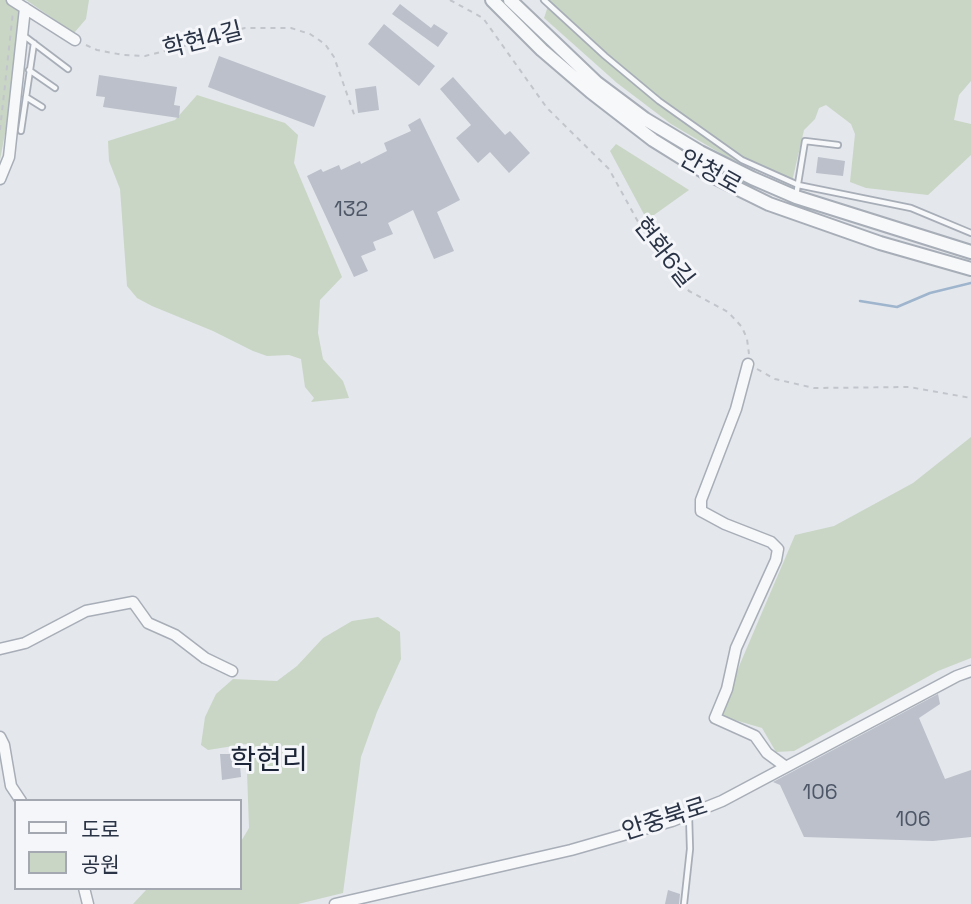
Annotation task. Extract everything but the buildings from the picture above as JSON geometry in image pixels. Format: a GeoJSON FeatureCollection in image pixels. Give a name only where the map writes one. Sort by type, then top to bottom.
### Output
{"type":"FeatureCollection","features":[{"type":"Feature","properties":{"kind":"street","name":"안청로"},"geometry":{"type":"LineString","coordinates":[[492,0],[542,50],[591,92],[653,140],[706,173],[769,204],[880,243],[971,269]]}},
{"type":"Feature","properties":{"kind":"street","name":"안청로"},"geometry":{"type":"LineString","coordinates":[[510,0],[597,83],[645,120],[742,173],[971,252]]}},
{"type":"Feature","properties":{"kind":"street"},"geometry":{"type":"LineString","coordinates":[[13,5],[25,8],[75,40]]}},
{"type":"Feature","properties":{"kind":"street"},"geometry":{"type":"LineString","coordinates":[[0,179],[9,157],[25,8]]}},
{"type":"Feature","properties":{"kind":"street"},"geometry":{"type":"LineString","coordinates":[[748,364],[736,409],[701,500],[701,511],[725,524],[771,542],[778,549],[776,560],[736,648],[727,689],[715,718],[755,736],[767,753],[786,767]]}},
{"type":"Feature","properties":{"kind":"street"},"geometry":{"type":"LineString","coordinates":[[0,649],[25,643],[86,611],[133,602],[148,623],[175,635],[205,658],[232,671]]}},
{"type":"Feature","properties":{"kind":"street","name":"안중북로"},"geometry":{"type":"LineString","coordinates":[[335,904],[571,850],[689,814],[722,801],[971,671]]}},
{"type":"Feature","properties":{"kind":"street"},"geometry":{"type":"LineString","coordinates":[[0,737],[4,745],[11,786],[20,799]]}},
{"type":"Feature","properties":{"kind":"lane"},"geometry":{"type":"LineString","coordinates":[[544,0],[605,56],[690,124],[742,160],[797,191],[911,208],[971,233]]}},
{"type":"Feature","properties":{"kind":"lane"},"geometry":{"type":"LineString","coordinates":[[22,34],[68,69]]}},
{"type":"Feature","properties":{"kind":"lane"},"geometry":{"type":"LineString","coordinates":[[21,131],[34,43]]}},
{"type":"Feature","properties":{"kind":"lane"},"geometry":{"type":"LineString","coordinates":[[29,70],[55,88]]}},
{"type":"Feature","properties":{"kind":"lane"},"geometry":{"type":"LineString","coordinates":[[26,97],[41,107]]}},
{"type":"Feature","properties":{"kind":"lane"},"geometry":{"type":"LineString","coordinates":[[797,191],[805,141],[838,145]]}},
{"type":"Feature","properties":{"kind":"lane"},"geometry":{"type":"LineString","coordinates":[[684,904],[690,849],[689,814]]}},
{"type":"Feature","properties":{"kind":"path","name":"현화6길"},"geometry":{"type":"LineString","coordinates":[[450,0],[483,18],[547,108],[608,169],[653,249],[689,291],[728,312],[743,327],[747,339],[748,364]]}},
{"type":"Feature","properties":{"kind":"path"},"geometry":{"type":"LineString","coordinates":[[0,130],[13,5]]}},
{"type":"Feature","properties":{"kind":"path","name":"학현4길"},"geometry":{"type":"LineString","coordinates":[[75,40],[97,50],[145,56],[245,28],[291,28],[310,34],[325,44],[334,57],[355,117]]}},
{"type":"Feature","properties":{"kind":"path"},"geometry":{"type":"LineString","coordinates":[[748,364],[775,379],[814,388],[909,387],[971,398]]}},
{"type":"Feature","properties":{"kind":"green space"},"geometry":{"type":"Polygon","coordinates":[[[0,0],[23,0],[10,107],[0,160],[0,0]]]}},
{"type":"Feature","properties":{"kind":"green space"},"geometry":{"type":"Polygon","coordinates":[[[26,0],[89,0],[86,19],[74,33],[26,0]]]}},
{"type":"Feature","properties":{"kind":"green space"},"geometry":{"type":"Polygon","coordinates":[[[550,0],[971,0],[971,81],[959,95],[954,120],[971,124],[971,155],[928,195],[866,188],[850,182],[855,134],[851,124],[826,105],[819,108],[815,119],[804,130],[791,186],[725,156],[671,124],[617,83],[544,18],[550,0]]]}},
{"type":"Feature","properties":{"kind":"green space"},"geometry":{"type":"Polygon","coordinates":[[[197,95],[285,123],[298,135],[294,163],[342,277],[320,300],[318,333],[323,359],[343,381],[349,398],[311,402],[314,398],[305,387],[301,359],[289,355],[267,356],[253,351],[152,306],[137,298],[127,286],[120,189],[109,161],[108,141],[175,120],[197,95]]]}},
{"type":"Feature","properties":{"kind":"green space"},"geometry":{"type":"Polygon","coordinates":[[[616,144],[689,190],[647,220],[610,151],[616,144]]]}},
{"type":"Feature","properties":{"kind":"green space"},"geometry":{"type":"Polygon","coordinates":[[[971,437],[971,658],[938,671],[794,751],[776,752],[762,728],[721,716],[795,535],[834,526],[913,483],[971,437]]]}},
{"type":"Feature","properties":{"kind":"green space"},"geometry":{"type":"Polygon","coordinates":[[[378,617],[400,632],[401,659],[377,712],[361,757],[343,893],[298,904],[133,904],[146,890],[242,890],[242,840],[249,828],[246,744],[208,750],[201,745],[205,717],[216,694],[233,679],[277,681],[297,666],[323,638],[352,621],[378,617]]]}},
{"type":"Feature","properties":{"kind":"waterway"},"geometry":{"type":"LineString","coordinates":[[860,301],[897,307],[930,293],[971,283]]}},
{"type":"Feature","properties":{"kind":"district","name":"학현리"},"geometry":{"type":"Point","coordinates":[269,761]}}]}
